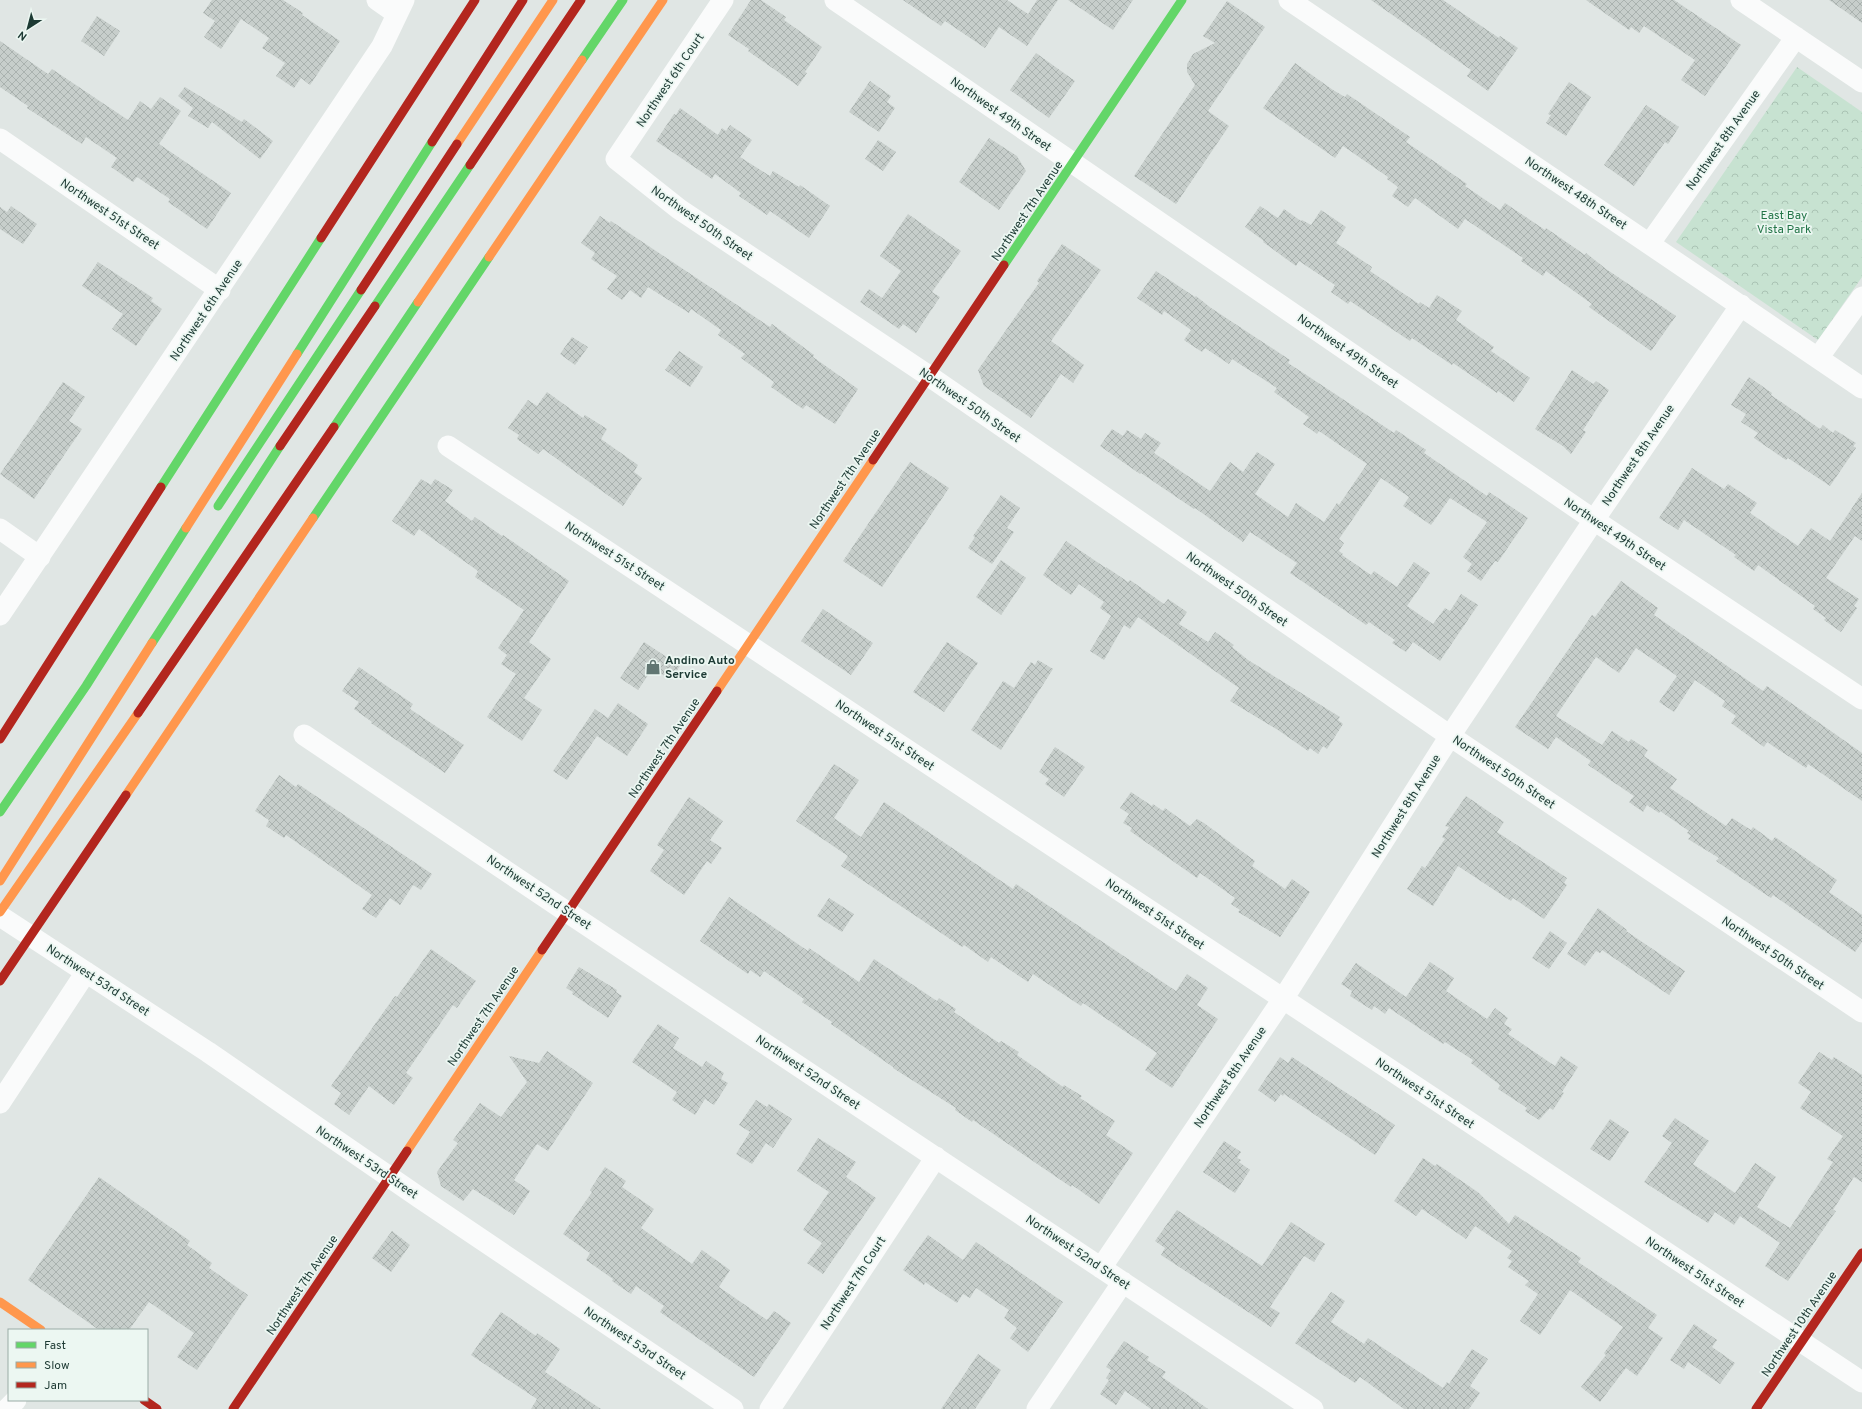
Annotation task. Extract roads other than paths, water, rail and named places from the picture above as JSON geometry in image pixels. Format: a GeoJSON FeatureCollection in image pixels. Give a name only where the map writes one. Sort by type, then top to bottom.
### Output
{"type":"FeatureCollection","features":[{"type":"Feature","properties":{"kind":"main road"},"geometry":{"type":"LineString","coordinates":[[0,739],[356,182],[475,0]]}},
{"type":"Feature","properties":{"kind":"main road"},"geometry":{"type":"LineString","coordinates":[[0,812],[86,686],[523,0]]}},
{"type":"Feature","properties":{"kind":"main road"},"geometry":{"type":"LineString","coordinates":[[214,511],[553,0]]}},
{"type":"Feature","properties":{"kind":"main road"},"geometry":{"type":"LineString","coordinates":[[0,881],[240,506],[581,0]]}},
{"type":"Feature","properties":{"kind":"main road"},"geometry":{"type":"LineString","coordinates":[[0,912],[196,630],[623,0]]}},
{"type":"Feature","properties":{"kind":"main road"},"geometry":{"type":"LineString","coordinates":[[0,981],[663,0]]}},
{"type":"Feature","properties":{"kind":"main road","name":"Northwest 7th Avenue"},"geometry":{"type":"LineString","coordinates":[[233,1409],[1073,164],[1182,0]]}},
{"type":"Feature","properties":{"kind":"main road"},"geometry":{"type":"LineString","coordinates":[[176,544],[193,532]]}},
{"type":"Feature","properties":{"kind":"main road","name":"Northwest 10th Avenue"},"geometry":{"type":"LineString","coordinates":[[1756,1409],[1862,1253]]}},
{"type":"Feature","properties":{"kind":"main road"},"geometry":{"type":"LineString","coordinates":[[0,1302],[40,1329]]}},
{"type":"Feature","properties":{"kind":"main road"},"geometry":{"type":"LineString","coordinates":[[145,1401],[157,1409]]}},
{"type":"Feature","properties":{"kind":"street"},"geometry":{"type":"LineString","coordinates":[[377,0],[401,7]]}},
{"type":"Feature","properties":{"kind":"street","name":"Northwest 6th Court"},"geometry":{"type":"LineString","coordinates":[[616,159],[723,0]]}},
{"type":"Feature","properties":{"kind":"street","name":"Northwest 49th Street"},"geometry":{"type":"LineString","coordinates":[[835,0],[1594,520],[1862,699]]}},
{"type":"Feature","properties":{"kind":"street","name":"Northwest 48th Street"},"geometry":{"type":"LineString","coordinates":[[1289,0],[1862,388]]}},
{"type":"Feature","properties":{"kind":"street"},"geometry":{"type":"LineString","coordinates":[[1741,0],[1862,82]]}},
{"type":"Feature","properties":{"kind":"street","name":"Northwest 6th Avenue"},"geometry":{"type":"LineString","coordinates":[[0,615],[220,290],[382,46],[401,7]]}},
{"type":"Feature","properties":{"kind":"street","name":"Northwest 8th Avenue"},"geometry":{"type":"LineString","coordinates":[[1650,243],[1796,37]]}},
{"type":"Feature","properties":{"kind":"street","name":"Northwest 51st Street"},"geometry":{"type":"LineString","coordinates":[[0,139],[220,290]]}},
{"type":"Feature","properties":{"kind":"street","name":"Northwest 50th Street"},"geometry":{"type":"LineString","coordinates":[[616,159],[679,209],[929,376],[1450,736],[1862,1012]]}},
{"type":"Feature","properties":{"kind":"street"},"geometry":{"type":"LineString","coordinates":[[1818,358],[1862,297]]}},
{"type":"Feature","properties":{"kind":"street","name":"Northwest 8th Avenue"},"geometry":{"type":"LineString","coordinates":[[1101,1268],[1283,999],[1450,736],[1594,520],[1741,305]]}},
{"type":"Feature","properties":{"kind":"street","name":"Northwest 51st Street"},"geometry":{"type":"LineString","coordinates":[[448,446],[1862,1382]]}},
{"type":"Feature","properties":{"kind":"street"},"geometry":{"type":"LineString","coordinates":[[0,529],[40,557]]}},
{"type":"Feature","properties":{"kind":"street","name":"Northwest 52nd Street"},"geometry":{"type":"LineString","coordinates":[[304,735],[1123,1282],[1306,1407]]}},
{"type":"Feature","properties":{"kind":"street","name":"Northwest 53rd Street"},"geometry":{"type":"LineString","coordinates":[[0,916],[208,1052],[733,1409]]}},
{"type":"Feature","properties":{"kind":"street"},"geometry":{"type":"LineString","coordinates":[[0,1103],[86,972]]}},
{"type":"Feature","properties":{"kind":"street","name":"Northwest 7th Court"},"geometry":{"type":"LineString","coordinates":[[770,1409],[936,1157]]}},
{"type":"Feature","properties":{"kind":"street"},"geometry":{"type":"LineString","coordinates":[[1037,1409],[1123,1282]]}},
{"type":"Feature","properties":{"kind":"street"},"geometry":{"type":"LineString","coordinates":[[7,1409],[15,1401]]}},
{"type":"Feature","properties":{"kind":"place","name":"Andino Auto Service"},"geometry":{"type":"Point","coordinates":[653,667]}},
{"type":"Feature","properties":{"kind":"park label","name":"East Bay Vista Park"},"geometry":{"type":"Point","coordinates":[1784,222]}}]}
